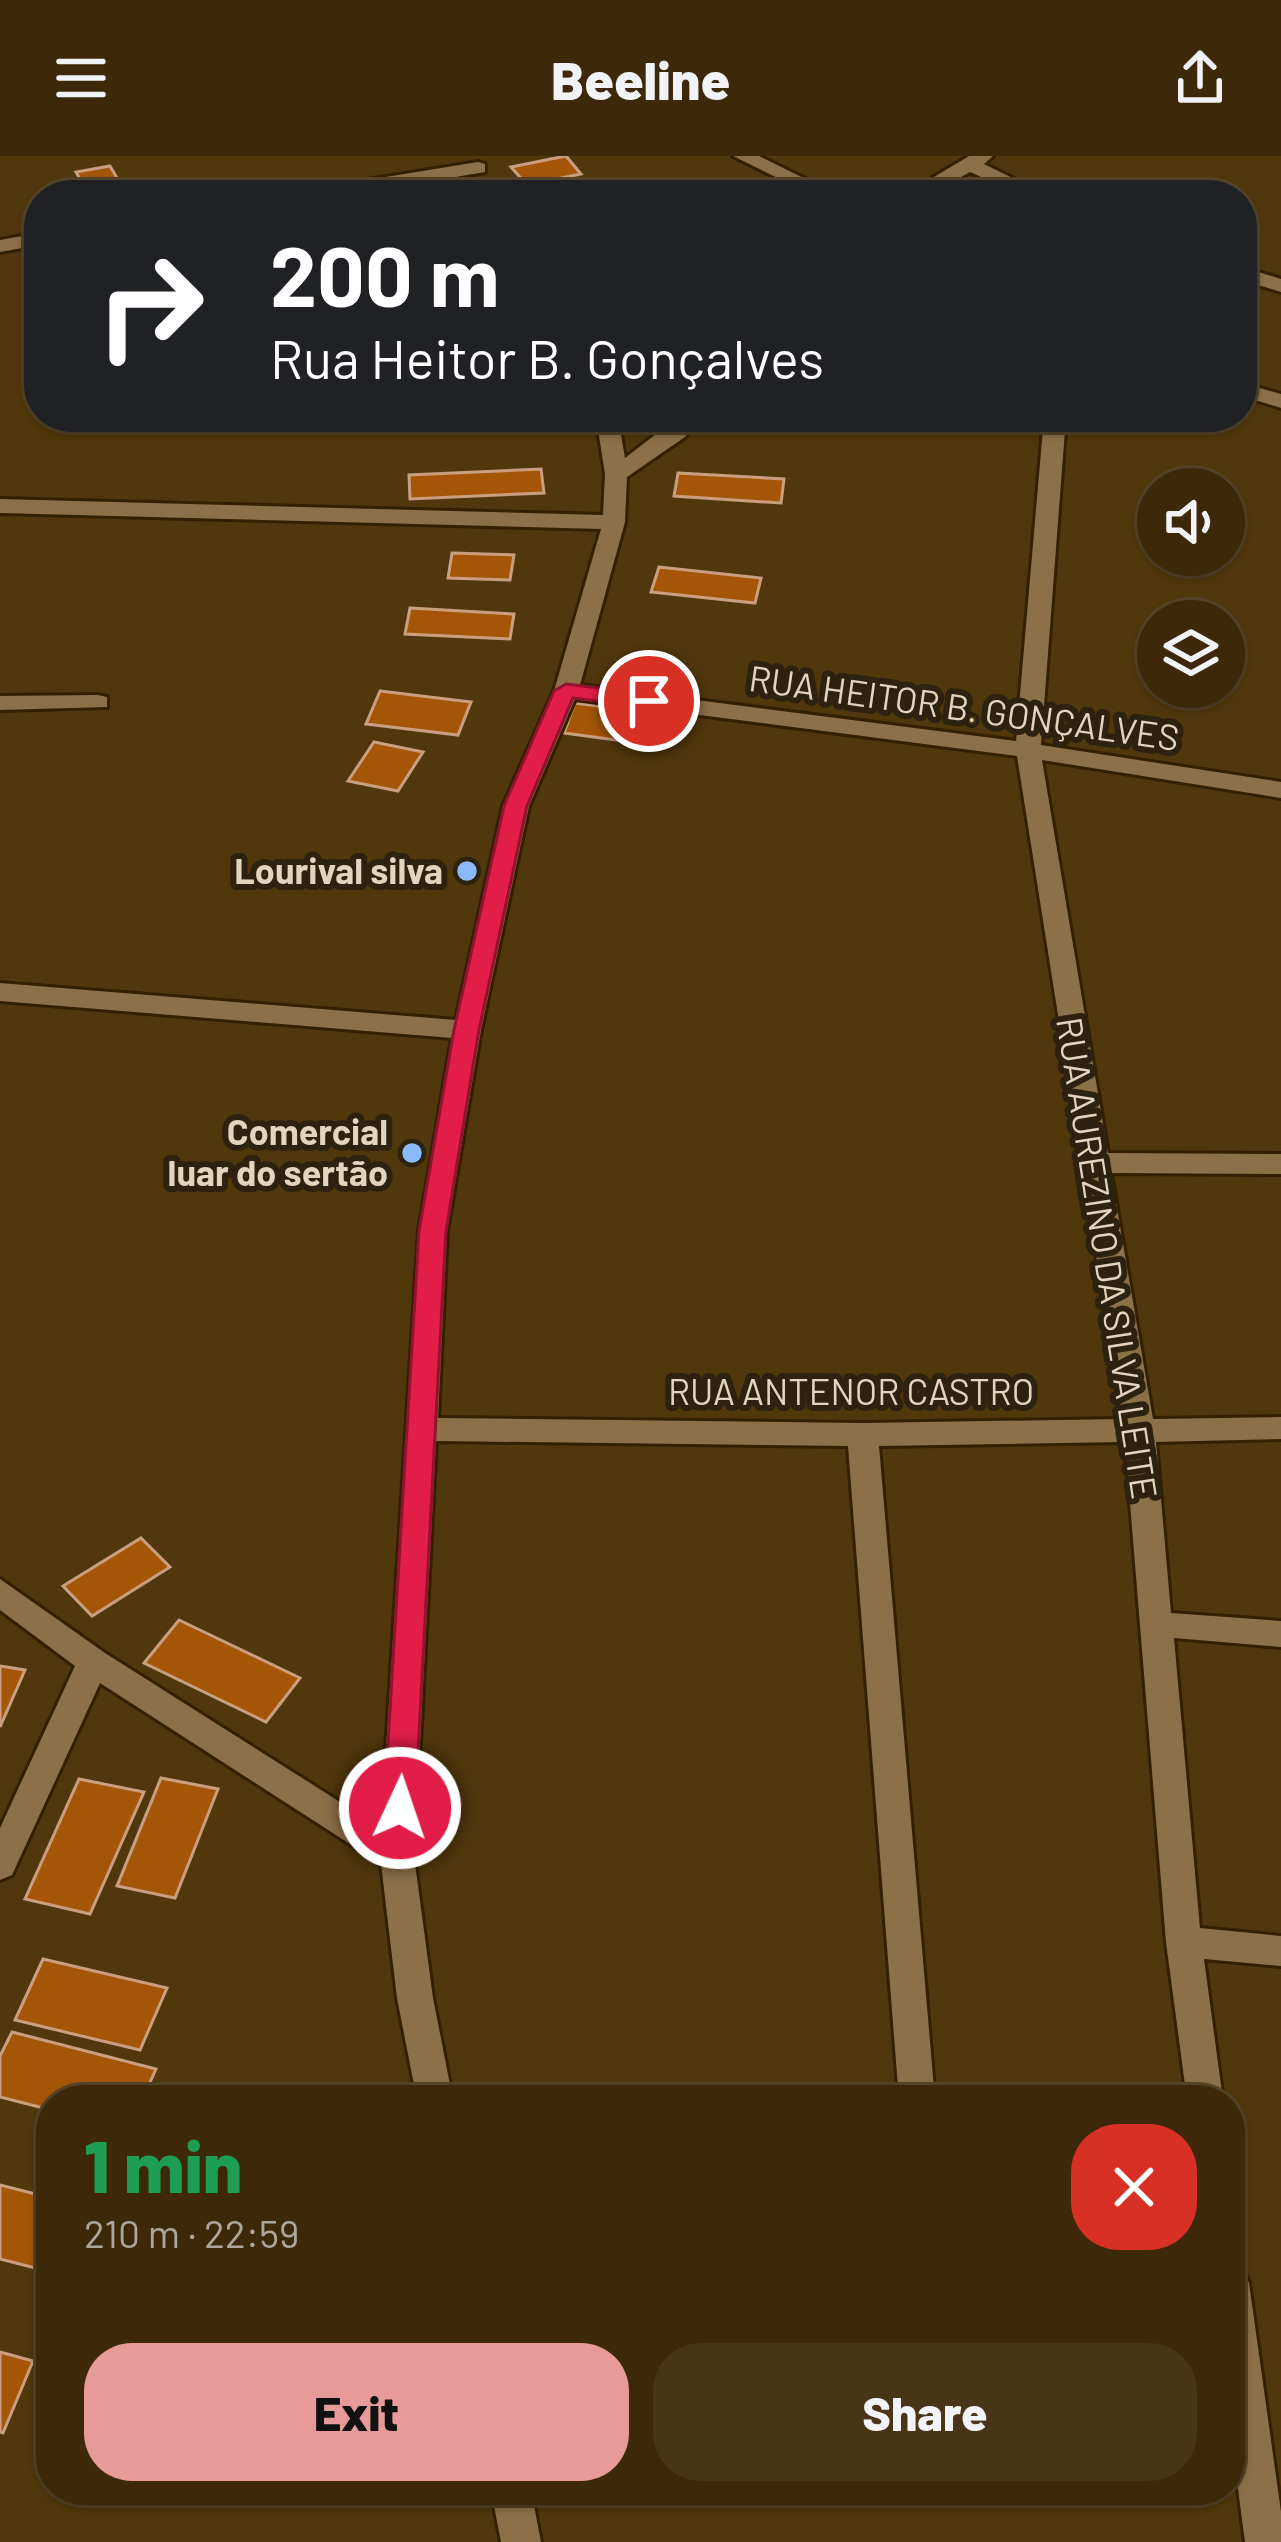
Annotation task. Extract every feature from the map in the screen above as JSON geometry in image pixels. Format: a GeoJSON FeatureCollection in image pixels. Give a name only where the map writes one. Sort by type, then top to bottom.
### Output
{"type":"FeatureCollection","features":[{"type":"Feature","properties":{"kind":"street"},"geometry":{"type":"LineString","coordinates":[[743,156],[795,180]]}},
{"type":"Feature","properties":{"kind":"street"},"geometry":{"type":"LineString","coordinates":[[941,180],[976,160],[1010,180]]}},
{"type":"Feature","properties":{"kind":"street"},"geometry":{"type":"LineString","coordinates":[[404,180],[478,168]]}},
{"type":"Feature","properties":{"kind":"street"},"geometry":{"type":"LineString","coordinates":[[432,2085],[397,1856],[433,1231],[467,1030],[516,806],[566,691],[614,522],[616,474],[609,432]]}},
{"type":"Feature","properties":{"kind":"street"},"geometry":{"type":"LineString","coordinates":[[616,474],[677,432]]}},
{"type":"Feature","properties":{"kind":"street","name":"RUA AUREZINO DA SILVA LEITE"},"geometry":{"type":"LineString","coordinates":[[1054,432],[1028,750],[1139,1428],[1184,1942],[1203,2085]]}},
{"type":"Feature","properties":{"kind":"street"},"geometry":{"type":"LineString","coordinates":[[0,506],[614,522]]}},
{"type":"Feature","properties":{"kind":"street","name":"RUA HEITOR B. GONÇALVES"},"geometry":{"type":"LineString","coordinates":[[566,691],[1028,750],[1281,790]]}},
{"type":"Feature","properties":{"kind":"street"},"geometry":{"type":"LineString","coordinates":[[0,703],[98,702]]}},
{"type":"Feature","properties":{"kind":"street"},"geometry":{"type":"LineString","coordinates":[[0,992],[467,1030]]}},
{"type":"Feature","properties":{"kind":"street"},"geometry":{"type":"LineString","coordinates":[[1094,1163],[1281,1164]]}},
{"type":"Feature","properties":{"kind":"street","name":"RUA ANTENOR CASTRO"},"geometry":{"type":"LineString","coordinates":[[421,1430],[862,1435],[1281,1428]]}},
{"type":"Feature","properties":{"kind":"street"},"geometry":{"type":"LineString","coordinates":[[862,1435],[916,2085]]}},
{"type":"Feature","properties":{"kind":"street"},"geometry":{"type":"LineString","coordinates":[[0,1592],[93,1662],[397,1856]]}},
{"type":"Feature","properties":{"kind":"street"},"geometry":{"type":"LineString","coordinates":[[1154,1624],[1281,1634]]}},
{"type":"Feature","properties":{"kind":"street"},"geometry":{"type":"LineString","coordinates":[[0,1865],[93,1662]]}},
{"type":"Feature","properties":{"kind":"street"},"geometry":{"type":"LineString","coordinates":[[1184,1942],[1281,1951]]}},
{"type":"Feature","properties":{"kind":"street"},"geometry":{"type":"LineString","coordinates":[[1245,2394],[1265,2542]]}},
{"type":"Feature","properties":{"kind":"street"},"geometry":{"type":"LineString","coordinates":[[515,2505],[521,2542]]}},
{"type":"Feature","properties":{"kind":"building"},"geometry":{"type":"Polygon","coordinates":[[[566,156],[581,174],[523,180],[511,167],[566,156]]]}},
{"type":"Feature","properties":{"kind":"building"},"geometry":{"type":"Polygon","coordinates":[[[110,166],[118,180],[81,180],[76,172],[110,166]]]}},
{"type":"Feature","properties":{"kind":"building"},"geometry":{"type":"Polygon","coordinates":[[[541,469],[544,493],[410,499],[409,475],[541,469]]]}},
{"type":"Feature","properties":{"kind":"building"},"geometry":{"type":"Polygon","coordinates":[[[678,473],[784,479],[781,503],[674,496],[678,473]]]}},
{"type":"Feature","properties":{"kind":"building"},"geometry":{"type":"Polygon","coordinates":[[[452,553],[514,555],[510,580],[448,578],[452,553]]]}},
{"type":"Feature","properties":{"kind":"building"},"geometry":{"type":"Polygon","coordinates":[[[659,567],[761,578],[755,603],[651,592],[659,567]]]}},
{"type":"Feature","properties":{"kind":"building"},"geometry":{"type":"Polygon","coordinates":[[[410,608],[514,614],[510,639],[405,634],[410,608]]]}},
{"type":"Feature","properties":{"kind":"building"},"geometry":{"type":"Polygon","coordinates":[[[380,691],[471,702],[458,735],[366,724],[380,691]]]}},
{"type":"Feature","properties":{"kind":"building"},"geometry":{"type":"Polygon","coordinates":[[[575,703],[657,714],[646,744],[564,733],[575,703]]]}},
{"type":"Feature","properties":{"kind":"building"},"geometry":{"type":"Polygon","coordinates":[[[374,742],[423,752],[398,791],[348,781],[374,742]]]}},
{"type":"Feature","properties":{"kind":"building"},"geometry":{"type":"Polygon","coordinates":[[[141,1538],[170,1567],[92,1616],[63,1586],[141,1538]]]}},
{"type":"Feature","properties":{"kind":"building"},"geometry":{"type":"Polygon","coordinates":[[[179,1620],[300,1678],[266,1722],[144,1663],[179,1620]]]}},
{"type":"Feature","properties":{"kind":"building"},"geometry":{"type":"Polygon","coordinates":[[[0,1666],[25,1670],[0,1727],[0,1666]]]}},
{"type":"Feature","properties":{"kind":"building"},"geometry":{"type":"Polygon","coordinates":[[[161,1778],[218,1789],[175,1898],[117,1886],[161,1778]]]}},
{"type":"Feature","properties":{"kind":"building"},"geometry":{"type":"Polygon","coordinates":[[[79,1779],[144,1792],[90,1914],[25,1899],[79,1779]]]}},
{"type":"Feature","properties":{"kind":"building"},"geometry":{"type":"Polygon","coordinates":[[[43,1959],[167,1988],[140,2050],[15,2020],[43,1959]]]}},
{"type":"Feature","properties":{"kind":"building"},"geometry":{"type":"Polygon","coordinates":[[[12,2032],[156,2069],[149,2085],[36,2085],[36,2106],[0,2097],[0,2056],[12,2032]]]}},
{"type":"Feature","properties":{"kind":"building"},"geometry":{"type":"Polygon","coordinates":[[[0,2185],[36,2194],[36,2268],[0,2259],[0,2185]]]}},
{"type":"Feature","properties":{"kind":"building"},"geometry":{"type":"Polygon","coordinates":[[[0,2352],[33,2361],[3,2433],[0,2432],[0,2352]]]}},
{"type":"Feature","properties":{"kind":"place","name":"Lourival silva"},"geometry":{"type":"Point","coordinates":[467,871]}},
{"type":"Feature","properties":{"kind":"place","name":"Comercial luar do sertão"},"geometry":{"type":"Point","coordinates":[412,1153]}},
{"type":"Feature","properties":{"kind":"route"},"geometry":{"type":"LineString","coordinates":[[400,1808],[433,1231],[467,1030],[516,806],[566,691],[649,701]]}}]}
